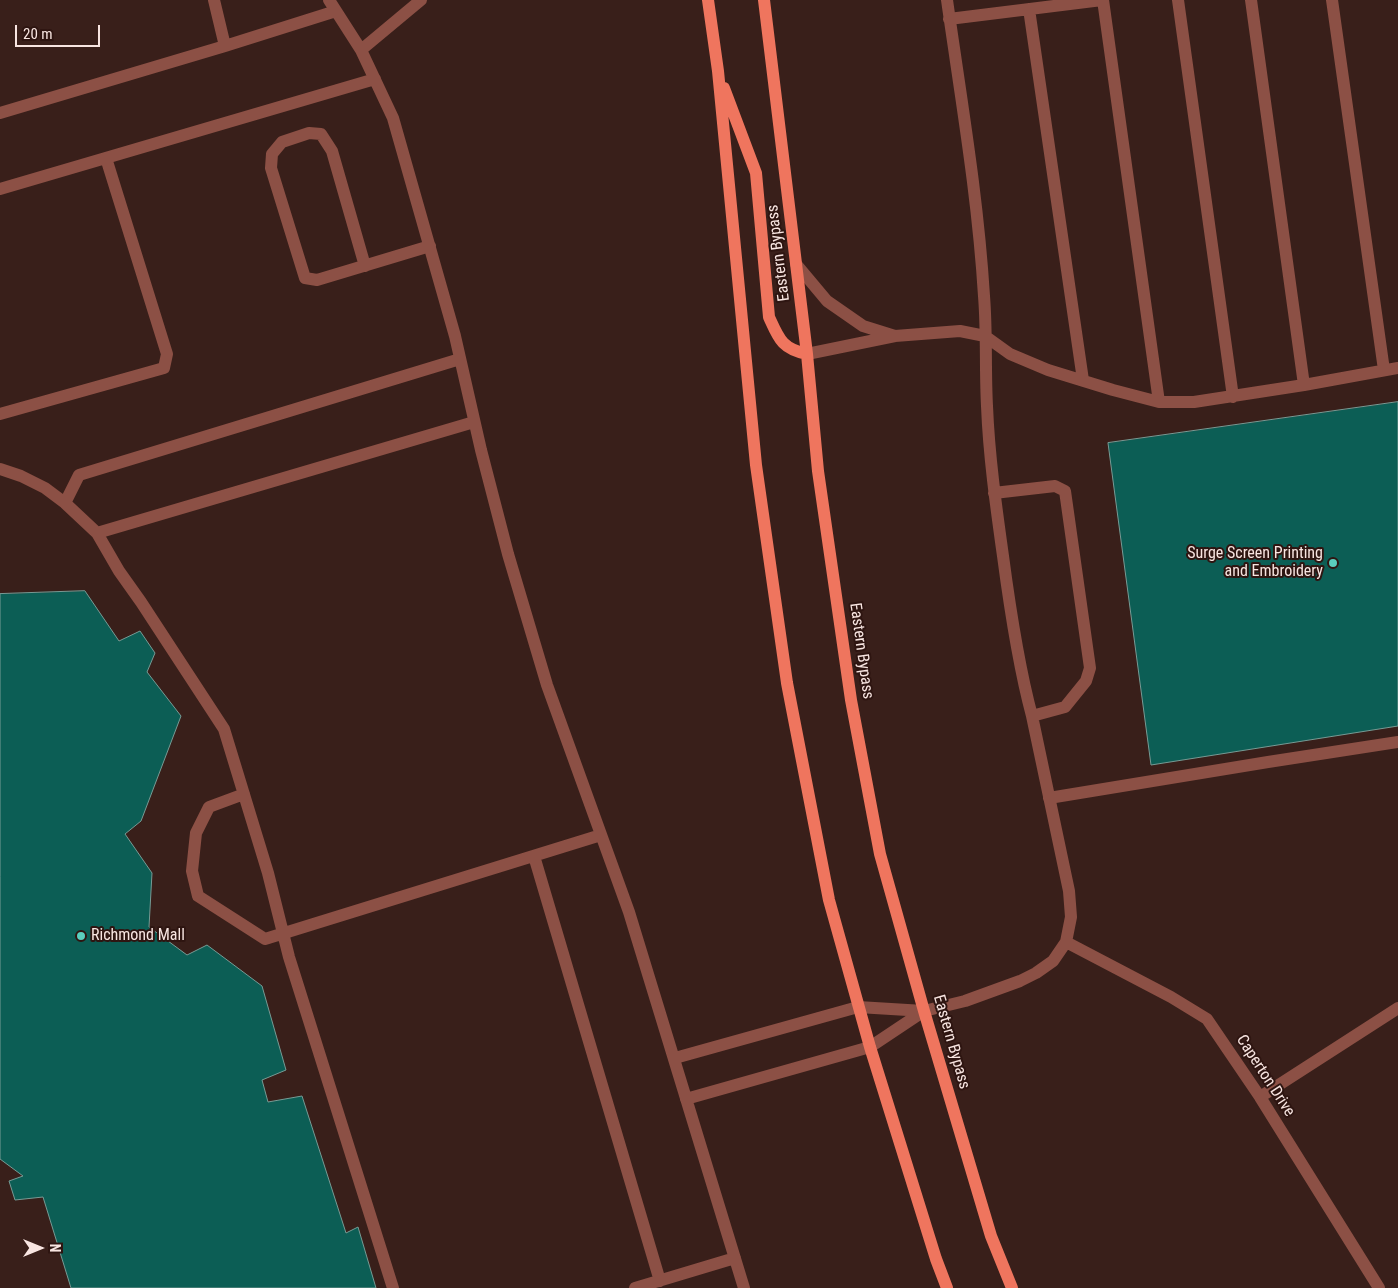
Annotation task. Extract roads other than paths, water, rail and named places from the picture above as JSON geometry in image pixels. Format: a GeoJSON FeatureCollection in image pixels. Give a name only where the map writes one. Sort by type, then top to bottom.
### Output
{"type":"FeatureCollection","features":[{"type":"Feature","properties":{"kind":"main road"},"geometry":{"type":"LineString","coordinates":[[708,0],[718,72],[756,465],[788,683],[830,900],[858,1007],[936,1259],[947,1288]]}},
{"type":"Feature","properties":{"kind":"main road","name":"Eastern Bypass"},"geometry":{"type":"LineString","coordinates":[[764,0],[807,354],[818,471],[851,700],[880,854],[924,1011],[991,1236],[1012,1288]]}},
{"type":"Feature","properties":{"kind":"main road"},"geometry":{"type":"LineString","coordinates":[[718,72],[756,173],[769,318],[785,346],[794,352],[807,354]]}},
{"type":"Feature","properties":{"kind":"lane"},"geometry":{"type":"LineString","coordinates":[[214,0],[225,46]]}},
{"type":"Feature","properties":{"kind":"lane"},"geometry":{"type":"LineString","coordinates":[[361,50],[421,0]]}},
{"type":"Feature","properties":{"kind":"lane"},"geometry":{"type":"LineString","coordinates":[[675,1058],[858,1007],[924,1011],[965,1001],[1020,981],[1036,973],[1053,961],[1066,942],[1071,917],[1069,891],[1026,694],[1012,616],[994,493],[988,439],[984,288],[973,179],[947,0]]}},
{"type":"Feature","properties":{"kind":"lane"},"geometry":{"type":"LineString","coordinates":[[949,19],[1103,0],[1159,402]]}},
{"type":"Feature","properties":{"kind":"lane"},"geometry":{"type":"LineString","coordinates":[[1178,0],[1233,396]]}},
{"type":"Feature","properties":{"kind":"lane"},"geometry":{"type":"LineString","coordinates":[[1251,0],[1304,385]]}},
{"type":"Feature","properties":{"kind":"lane"},"geometry":{"type":"LineString","coordinates":[[1332,0],[1384,370]]}},
{"type":"Feature","properties":{"kind":"lane"},"geometry":{"type":"LineString","coordinates":[[0,113],[225,46],[333,5],[361,50],[393,118],[460,359],[508,554],[547,685],[629,912],[744,1288]]}},
{"type":"Feature","properties":{"kind":"lane"},"geometry":{"type":"LineString","coordinates":[[1029,9],[1083,380]]}},
{"type":"Feature","properties":{"kind":"lane"},"geometry":{"type":"LineString","coordinates":[[0,189],[375,79]]}},
{"type":"Feature","properties":{"kind":"lane"},"geometry":{"type":"LineString","coordinates":[[365,266],[332,151],[321,134],[309,133],[282,142],[272,154],[270,168],[306,278],[317,280],[365,266],[430,246]]}},
{"type":"Feature","properties":{"kind":"lane"},"geometry":{"type":"LineString","coordinates":[[0,414],[164,368],[167,354],[106,158]]}},
{"type":"Feature","properties":{"kind":"lane"},"geometry":{"type":"LineString","coordinates":[[796,264],[827,301],[864,326],[895,336]]}},
{"type":"Feature","properties":{"kind":"lane"},"geometry":{"type":"LineString","coordinates":[[807,354],[895,336],[960,330],[985,336],[1010,354],[1048,370],[1159,402],[1194,402],[1398,368]]}},
{"type":"Feature","properties":{"kind":"lane"},"geometry":{"type":"LineString","coordinates":[[65,503],[79,475],[460,359]]}},
{"type":"Feature","properties":{"kind":"lane"},"geometry":{"type":"LineString","coordinates":[[97,533],[474,422]]}},
{"type":"Feature","properties":{"kind":"lane"},"geometry":{"type":"LineString","coordinates":[[0,469],[21,476],[45,488],[65,503],[97,533],[118,571],[146,610],[224,730],[268,873],[283,934],[393,1288]]}},
{"type":"Feature","properties":{"kind":"lane"},"geometry":{"type":"LineString","coordinates":[[994,493],[1055,486],[1064,491],[1090,668],[1086,681],[1066,707],[1032,716]]}},
{"type":"Feature","properties":{"kind":"lane"},"geometry":{"type":"LineString","coordinates":[[1050,798],[1398,742]]}},
{"type":"Feature","properties":{"kind":"lane"},"geometry":{"type":"LineString","coordinates":[[244,794],[209,808],[196,833],[192,871],[198,896],[265,939],[601,835]]}},
{"type":"Feature","properties":{"kind":"lane"},"geometry":{"type":"LineString","coordinates":[[534,856],[660,1281]]}},
{"type":"Feature","properties":{"kind":"lane","name":"Caperton Drive"},"geometry":{"type":"LineString","coordinates":[[1066,942],[1171,997],[1207,1019],[1260,1096],[1379,1288]]}},
{"type":"Feature","properties":{"kind":"lane"},"geometry":{"type":"LineString","coordinates":[[1260,1096],[1398,1008]]}},
{"type":"Feature","properties":{"kind":"lane"},"geometry":{"type":"LineString","coordinates":[[686,1099],[870,1047],[924,1011]]}},
{"type":"Feature","properties":{"kind":"lane"},"geometry":{"type":"LineString","coordinates":[[635,1288],[735,1258]]}},
{"type":"Feature","properties":{"kind":"place","name":"Surge Screen Printing and Embroidery"},"geometry":{"type":"Point","coordinates":[1333,563]}},
{"type":"Feature","properties":{"kind":"place","name":"Richmond Mall"},"geometry":{"type":"Point","coordinates":[81,936]}}]}
